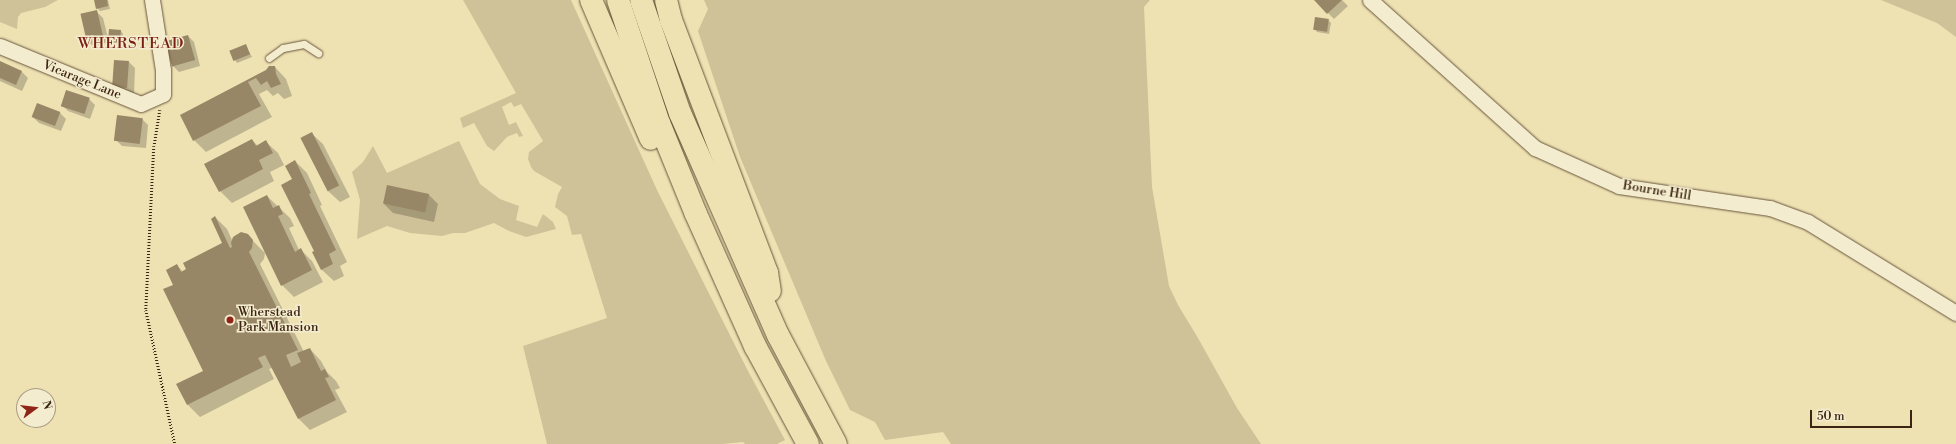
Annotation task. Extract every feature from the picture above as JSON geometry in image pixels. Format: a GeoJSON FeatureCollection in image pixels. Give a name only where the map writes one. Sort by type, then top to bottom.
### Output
{"type":"FeatureCollection","features":[{"type":"Feature","properties":{"kind":"highway"},"geometry":{"type":"LineString","coordinates":[[591,0],[667,176],[696,214]]}},
{"type":"Feature","properties":{"kind":"highway"},"geometry":{"type":"LineString","coordinates":[[618,0],[659,123],[696,214],[755,346],[808,444]]}},
{"type":"Feature","properties":{"kind":"highway"},"geometry":{"type":"LineString","coordinates":[[641,0],[680,113],[778,335],[836,444]]}},
{"type":"Feature","properties":{"kind":"highway"},"geometry":{"type":"LineString","coordinates":[[666,0],[671,20],[767,273],[778,335]]}},
{"type":"Feature","properties":{"kind":"street"},"geometry":{"type":"LineString","coordinates":[[152,0],[162,70],[163,94]]}},
{"type":"Feature","properties":{"kind":"street","name":"Bourne Hill"},"geometry":{"type":"LineString","coordinates":[[1370,0],[1535,148],[1619,186],[1770,208],[1808,222],[1956,313]]}},
{"type":"Feature","properties":{"kind":"street","name":"Vicarage Lane"},"geometry":{"type":"LineString","coordinates":[[0,46],[141,104],[163,94]]}},
{"type":"Feature","properties":{"kind":"lane"},"geometry":{"type":"LineString","coordinates":[[269,58],[283,48],[304,44],[318,53]]}},
{"type":"Feature","properties":{"kind":"path"},"geometry":{"type":"LineString","coordinates":[[163,94],[154,146],[146,310],[175,444]]}},
{"type":"Feature","properties":{"kind":"shaded area"},"geometry":{"type":"Polygon","coordinates":[[[0,0],[58,0],[45,7],[21,13],[18,17],[17,29],[0,22],[0,0]]]}},
{"type":"Feature","properties":{"kind":"shaded area"},"geometry":{"type":"Polygon","coordinates":[[[463,0],[571,0],[657,190],[747,369],[785,440],[777,444],[745,444],[743,442],[722,444],[547,444],[523,346],[607,318],[581,234],[572,235],[567,216],[555,207],[558,194],[562,187],[534,171],[531,167],[528,159],[529,152],[543,141],[521,104],[514,107],[511,102],[502,107],[509,125],[516,122],[523,136],[519,137],[517,133],[507,137],[494,151],[487,146],[474,123],[463,128],[460,118],[516,93],[463,0]]]}},
{"type":"Feature","properties":{"kind":"shaded area"},"geometry":{"type":"Polygon","coordinates":[[[704,0],[1150,0],[1144,7],[1152,187],[1169,286],[1178,305],[1237,408],[1261,444],[951,444],[943,432],[885,440],[875,422],[850,410],[826,361],[740,157],[698,31],[708,9],[704,0]]]}},
{"type":"Feature","properties":{"kind":"shaded area"},"geometry":{"type":"Polygon","coordinates":[[[1881,0],[1956,0],[1956,37],[1937,23],[1881,0]]]}},
{"type":"Feature","properties":{"kind":"shaded area"},"geometry":{"type":"Polygon","coordinates":[[[459,141],[480,184],[500,199],[519,206],[516,220],[537,227],[543,214],[553,222],[556,229],[526,237],[509,231],[494,223],[465,233],[453,233],[442,236],[410,233],[387,226],[357,239],[360,200],[352,172],[363,162],[373,146],[387,173],[459,141]]]}},
{"type":"Feature","properties":{"kind":"building"},"geometry":{"type":"Polygon","coordinates":[[[94,0],[107,0],[108,6],[96,9],[94,0]]]}},
{"type":"Feature","properties":{"kind":"building"},"geometry":{"type":"Polygon","coordinates":[[[1314,0],[1342,0],[1327,14],[1314,0]]]}},
{"type":"Feature","properties":{"kind":"building"},"geometry":{"type":"Polygon","coordinates":[[[97,10],[103,36],[87,40],[80,14],[97,10]]]}},
{"type":"Feature","properties":{"kind":"building"},"geometry":{"type":"Polygon","coordinates":[[[1315,17],[1329,19],[1327,32],[1313,30],[1315,17]]]}},
{"type":"Feature","properties":{"kind":"building"},"geometry":{"type":"Polygon","coordinates":[[[109,29],[121,30],[120,42],[108,41],[109,29]]]}},
{"type":"Feature","properties":{"kind":"building"},"geometry":{"type":"Polygon","coordinates":[[[188,35],[195,60],[172,67],[165,42],[188,35]]]}},
{"type":"Feature","properties":{"kind":"building"},"geometry":{"type":"Polygon","coordinates":[[[246,44],[250,54],[233,61],[229,51],[246,44]]]}},
{"type":"Feature","properties":{"kind":"building"},"geometry":{"type":"Polygon","coordinates":[[[114,60],[129,61],[127,88],[112,87],[114,60]]]}},
{"type":"Feature","properties":{"kind":"building"},"geometry":{"type":"Polygon","coordinates":[[[0,61],[22,71],[16,85],[0,78],[0,61]]]}},
{"type":"Feature","properties":{"kind":"building"},"geometry":{"type":"Polygon","coordinates":[[[269,66],[275,66],[276,74],[281,84],[271,88],[267,81],[261,85],[256,78],[248,82],[261,106],[193,141],[180,115],[266,70],[269,66]]]}},
{"type":"Feature","properties":{"kind":"building"},"geometry":{"type":"Polygon","coordinates":[[[66,90],[90,98],[85,114],[61,106],[66,90]]]}},
{"type":"Feature","properties":{"kind":"building"},"geometry":{"type":"Polygon","coordinates":[[[37,103],[60,112],[55,126],[32,117],[37,103]]]}},
{"type":"Feature","properties":{"kind":"building"},"geometry":{"type":"Polygon","coordinates":[[[117,115],[143,118],[140,144],[114,141],[117,115]]]}},
{"type":"Feature","properties":{"kind":"building"},"geometry":{"type":"Polygon","coordinates":[[[312,132],[339,185],[328,191],[300,138],[312,132]]]}},
{"type":"Feature","properties":{"kind":"building"},"geometry":{"type":"Polygon","coordinates":[[[252,139],[256,146],[266,140],[273,153],[259,160],[263,169],[219,192],[204,164],[252,139]]]}},
{"type":"Feature","properties":{"kind":"building"},"geometry":{"type":"Polygon","coordinates":[[[295,160],[311,193],[309,194],[336,250],[329,254],[333,264],[321,270],[312,252],[314,251],[281,185],[292,179],[285,166],[295,160]]]}},
{"type":"Feature","properties":{"kind":"building"},"geometry":{"type":"Polygon","coordinates":[[[387,185],[429,194],[425,213],[383,204],[387,185]]]}},
{"type":"Feature","properties":{"kind":"building"},"geometry":{"type":"Polygon","coordinates":[[[267,195],[273,208],[279,205],[283,214],[278,216],[295,252],[301,248],[312,270],[281,286],[243,207],[267,195]]]}},
{"type":"Feature","properties":{"kind":"building","name":"Wherstead Park Mansion"},"geometry":{"type":"Polygon","coordinates":[[[215,216],[230,248],[232,247],[231,243],[233,237],[241,232],[248,234],[253,240],[252,248],[249,252],[298,350],[286,355],[291,367],[301,362],[297,353],[310,348],[321,371],[325,369],[329,377],[325,378],[336,400],[298,419],[265,355],[258,358],[263,367],[187,405],[176,384],[203,371],[163,289],[173,285],[166,270],[177,264],[181,272],[186,269],[183,263],[222,243],[211,219],[215,216]]]}},
{"type":"Feature","properties":{"kind":"place","name":"Wherstead Park Mansion"},"geometry":{"type":"Point","coordinates":[230,320]}},
{"type":"Feature","properties":{"kind":"district","name":"WHERSTEAD"},"geometry":{"type":"Point","coordinates":[131,44]}}]}
